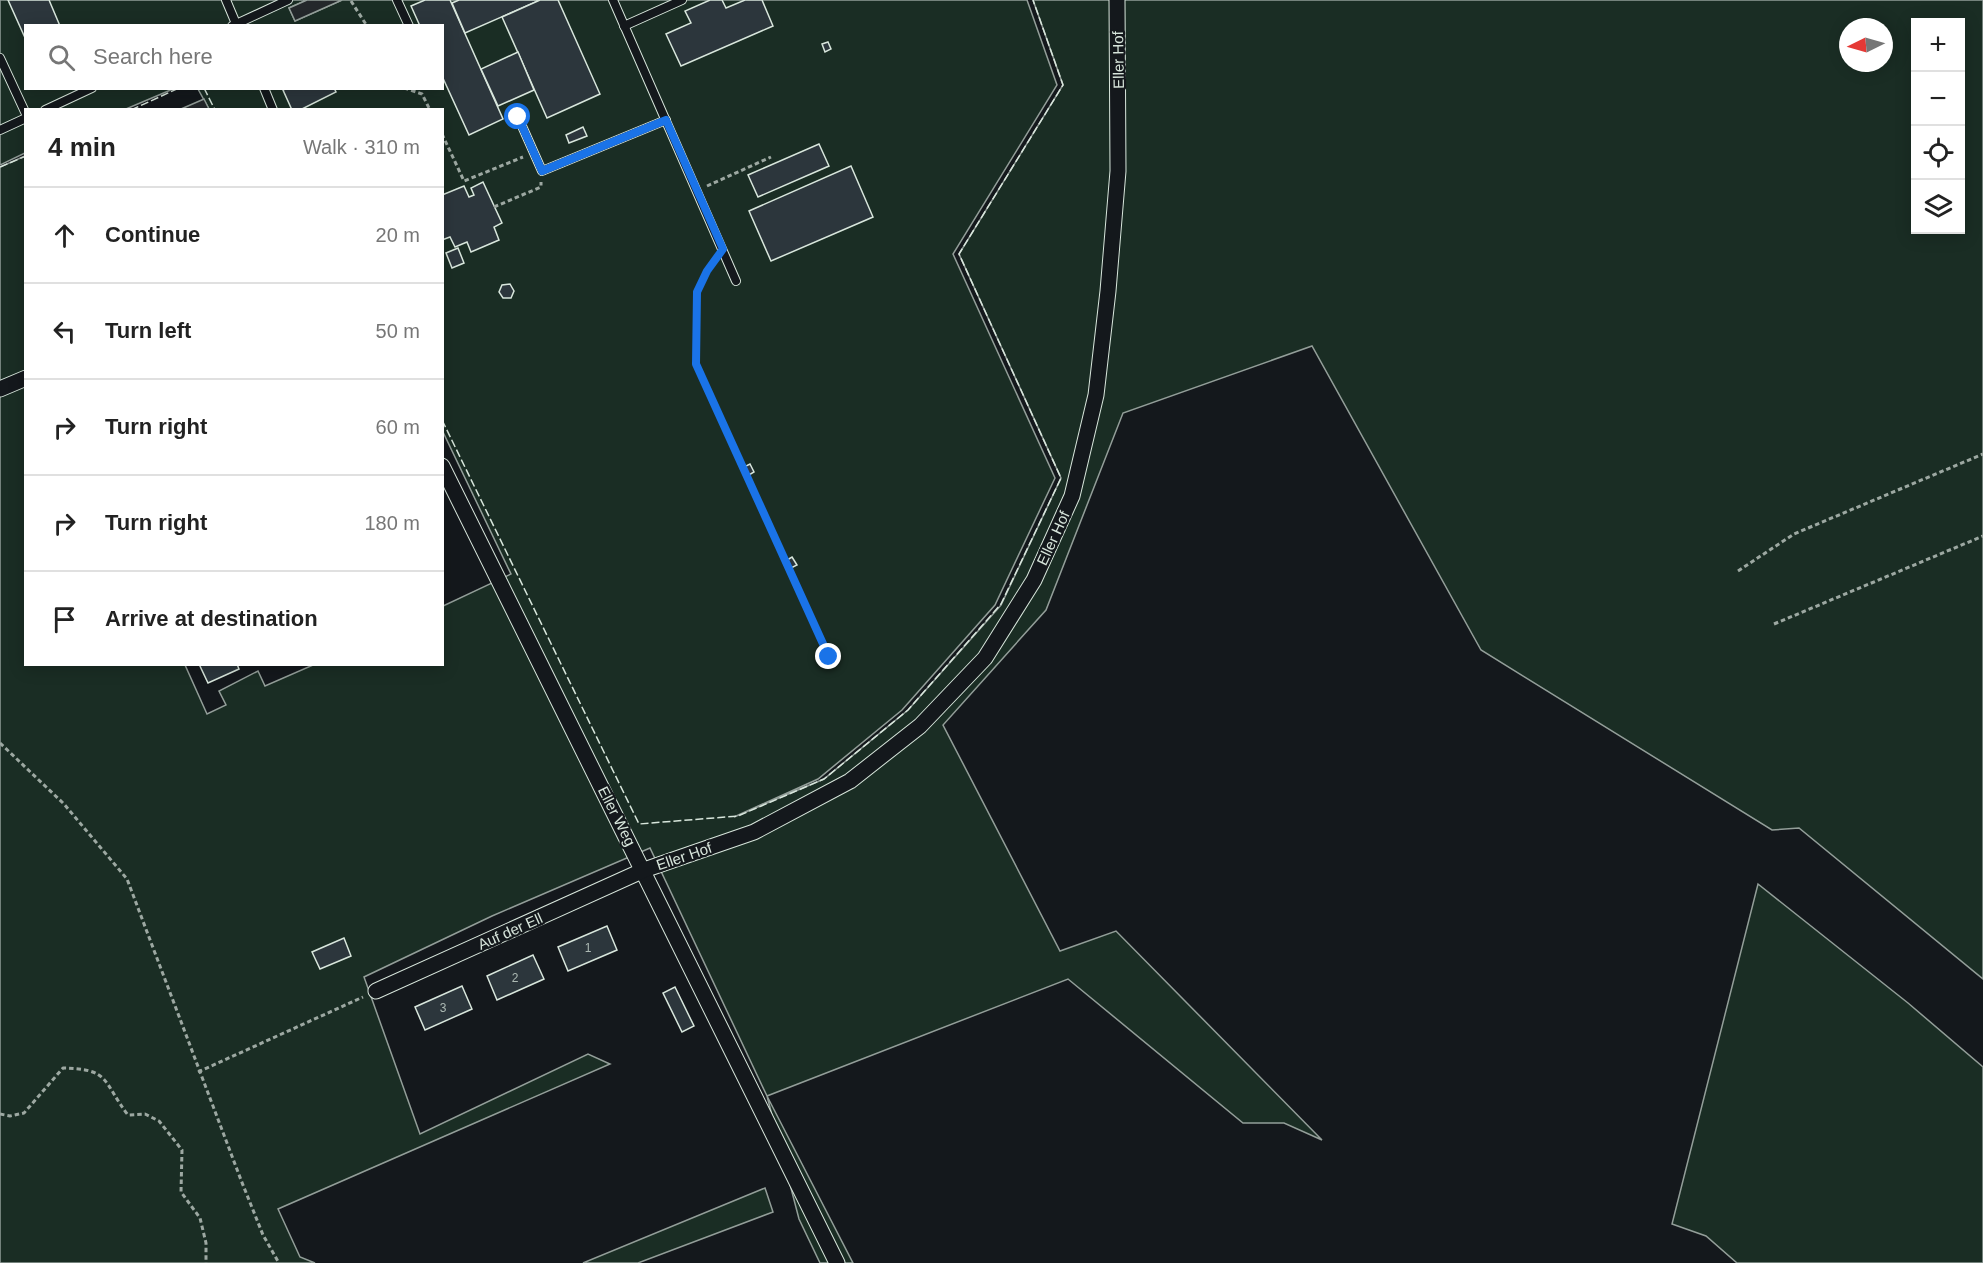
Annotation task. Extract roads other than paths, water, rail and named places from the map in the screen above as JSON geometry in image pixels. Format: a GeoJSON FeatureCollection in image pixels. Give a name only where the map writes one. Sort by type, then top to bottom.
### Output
{"type":"FeatureCollection","features":[{"type":"Feature","properties":{"kind":"street","name":"Eller Hof"},"geometry":{"type":"LineString","coordinates":[[644,870],[754,832],[850,782],[920,726],[985,658],[1034,580],[1072,496],[1096,395],[1118,171],[1117,0]]}},
{"type":"Feature","properties":{"kind":"street"},"geometry":{"type":"LineString","coordinates":[[0,389],[24,379]]}},
{"type":"Feature","properties":{"kind":"street","name":"Eller Weg"},"geometry":{"type":"LineString","coordinates":[[444,475],[449,499],[644,870],[837,1263]]}},
{"type":"Feature","properties":{"kind":"street","name":"Auf der Ell"},"geometry":{"type":"LineString","coordinates":[[376,991],[644,870]]}},
{"type":"Feature","properties":{"kind":"lane"},"geometry":{"type":"LineString","coordinates":[[226,0],[235,24]]}},
{"type":"Feature","properties":{"kind":"lane"},"geometry":{"type":"LineString","coordinates":[[237,24],[288,0]]}},
{"type":"Feature","properties":{"kind":"lane"},"geometry":{"type":"LineString","coordinates":[[397,0],[408,24]]}},
{"type":"Feature","properties":{"kind":"lane"},"geometry":{"type":"LineString","coordinates":[[613,0],[736,281]]}},
{"type":"Feature","properties":{"kind":"lane"},"geometry":{"type":"LineString","coordinates":[[624,26],[682,0]]}},
{"type":"Feature","properties":{"kind":"lane"},"geometry":{"type":"LineString","coordinates":[[0,58],[24,112]]}},
{"type":"Feature","properties":{"kind":"lane"},"geometry":{"type":"LineString","coordinates":[[49,108],[88,90]]}},
{"type":"Feature","properties":{"kind":"lane"},"geometry":{"type":"LineString","coordinates":[[265,90],[272,108]]}},
{"type":"Feature","properties":{"kind":"lane"},"geometry":{"type":"LineString","coordinates":[[0,130],[24,117]]}},
{"type":"Feature","properties":{"kind":"lane"},"geometry":{"type":"LineString","coordinates":[[518,117],[543,171],[666,120]]}}]}
